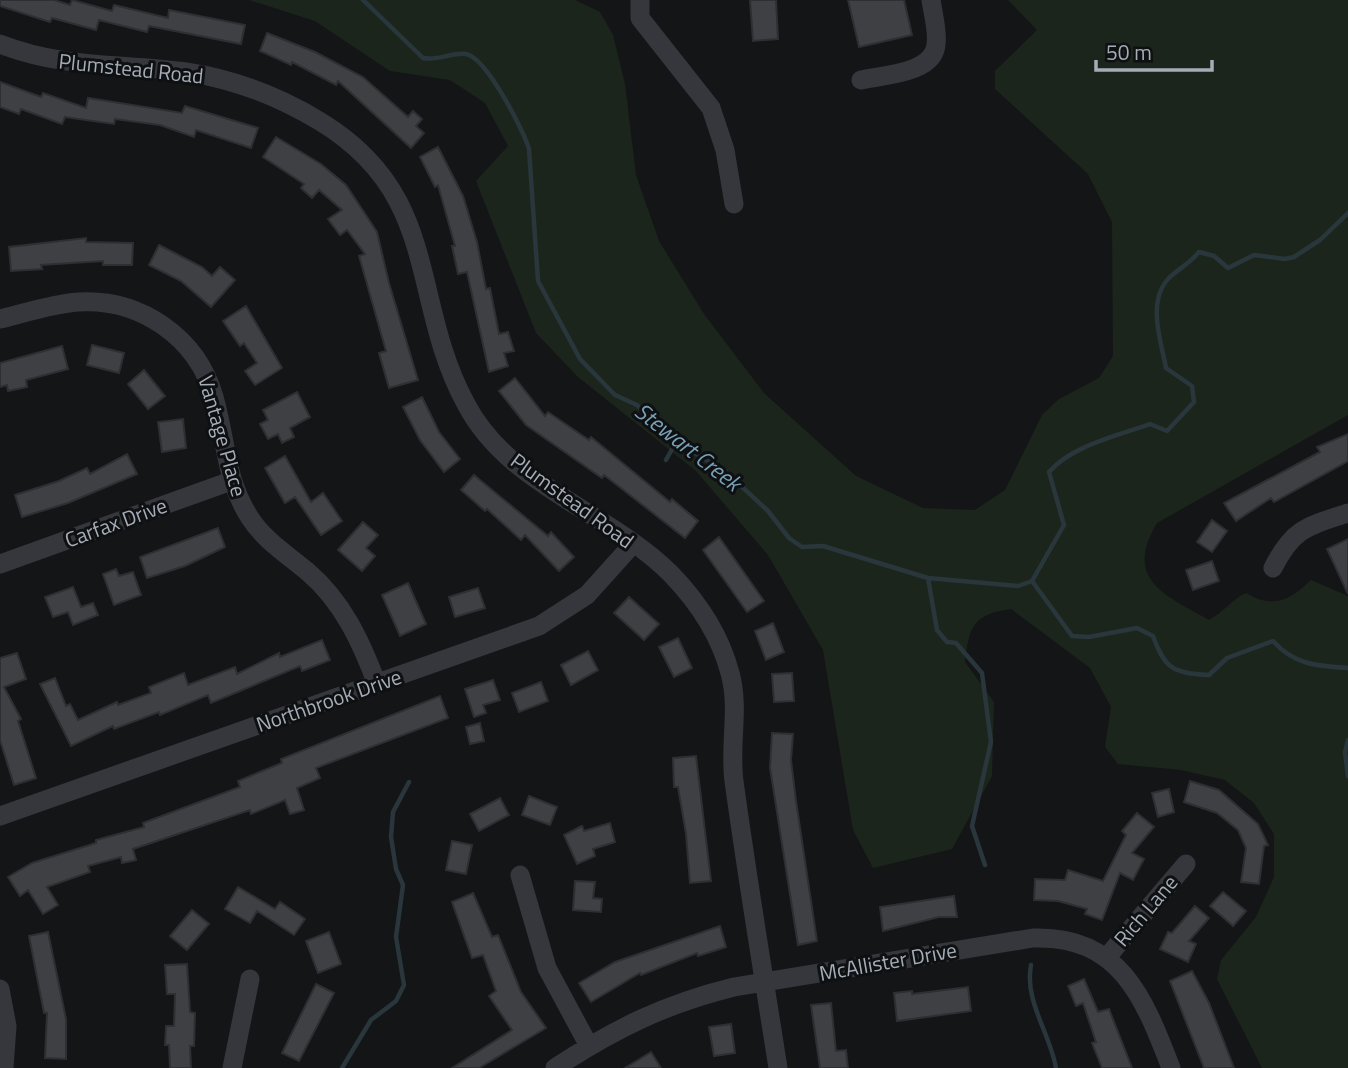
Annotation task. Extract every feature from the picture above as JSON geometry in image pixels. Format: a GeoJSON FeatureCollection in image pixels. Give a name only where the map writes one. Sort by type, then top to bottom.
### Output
{"type":"FeatureCollection","features":[{"type":"Feature","properties":{"kind":"street"},"geometry":{"type":"LineString","coordinates":[[640,0],[640,18],[711,108],[725,150],[734,204]]}},
{"type":"Feature","properties":{"kind":"street"},"geometry":{"type":"LineString","coordinates":[[860,80],[919,67],[931,57],[936,46],[931,0]]}},
{"type":"Feature","properties":{"kind":"street","name":"Plumstead Road"},"geometry":{"type":"LineString","coordinates":[[0,44],[27,55],[84,66],[184,72],[241,85],[295,107],[351,144],[389,186],[411,225],[454,380],[476,421],[523,470],[657,562],[689,594],[712,629],[730,673],[735,700],[734,776],[778,1068]]}},
{"type":"Feature","properties":{"kind":"street","name":"Vantage Place"},"geometry":{"type":"LineString","coordinates":[[0,319],[74,302],[97,302],[141,312],[180,338],[203,370],[214,395],[231,481],[252,522],[309,573],[340,607],[363,647],[377,684]]}},
{"type":"Feature","properties":{"kind":"street","name":"Carfax Drive"},"geometry":{"type":"LineString","coordinates":[[0,564],[231,481]]}},
{"type":"Feature","properties":{"kind":"street"},"geometry":{"type":"LineString","coordinates":[[1273,568],[1285,543],[1308,527],[1348,513]]}},
{"type":"Feature","properties":{"kind":"street","name":"Northbrook Drive"},"geometry":{"type":"LineString","coordinates":[[0,816],[540,626],[587,595],[632,545]]}},
{"type":"Feature","properties":{"kind":"street","name":"Rich Lane"},"geometry":{"type":"LineString","coordinates":[[1107,957],[1186,864]]}},
{"type":"Feature","properties":{"kind":"street"},"geometry":{"type":"LineString","coordinates":[[520,875],[547,968],[589,1046]]}},
{"type":"Feature","properties":{"kind":"street","name":"McAllister Drive"},"geometry":{"type":"LineString","coordinates":[[555,1068],[652,1012],[690,998],[765,982],[1033,937],[1072,941],[1107,957],[1130,980],[1171,1068]]}},
{"type":"Feature","properties":{"kind":"street"},"geometry":{"type":"LineString","coordinates":[[232,1068],[250,979]]}},
{"type":"Feature","properties":{"kind":"street"},"geometry":{"type":"LineString","coordinates":[[0,989],[7,1026],[4,1068]]}},
{"type":"Feature","properties":{"kind":"shaded area"},"geometry":{"type":"Polygon","coordinates":[[[249,0],[575,0],[600,12],[613,35],[625,84],[636,175],[659,241],[704,314],[764,393],[856,476],[923,508],[975,510],[1005,490],[1042,415],[1059,399],[1099,378],[1113,356],[1112,222],[1088,174],[995,89],[995,71],[1037,30],[1008,0],[1348,0],[1348,415],[1157,523],[1148,543],[1145,559],[1147,572],[1164,593],[1209,620],[1246,593],[1264,601],[1280,600],[1288,598],[1311,580],[1348,596],[1348,1068],[1262,1068],[1217,979],[1221,960],[1256,917],[1274,877],[1274,834],[1254,803],[1225,780],[1181,770],[1118,764],[1105,747],[1111,707],[1090,668],[1011,609],[988,614],[975,624],[965,662],[994,702],[992,776],[952,849],[873,868],[853,830],[823,650],[768,555],[696,471],[578,377],[536,333],[476,181],[508,146],[485,103],[450,80],[390,71],[315,21],[249,0]]]}},
{"type":"Feature","properties":{"kind":"building"},"geometry":{"type":"Polygon","coordinates":[[[0,0],[54,0],[70,5],[72,0],[112,11],[114,5],[168,18],[169,10],[245,25],[241,44],[149,26],[147,32],[99,20],[96,30],[52,18],[50,22],[0,6],[0,0]]]}},
{"type":"Feature","properties":{"kind":"building"},"geometry":{"type":"Polygon","coordinates":[[[750,0],[776,0],[778,39],[753,41],[750,0]]]}},
{"type":"Feature","properties":{"kind":"building"},"geometry":{"type":"Polygon","coordinates":[[[848,0],[904,0],[912,35],[859,47],[848,0]]]}},
{"type":"Feature","properties":{"kind":"building"},"geometry":{"type":"Polygon","coordinates":[[[267,33],[315,52],[363,77],[408,117],[413,111],[422,119],[416,126],[424,133],[411,148],[338,81],[336,85],[292,62],[291,65],[260,51],[267,33]]]}},
{"type":"Feature","properties":{"kind":"building"},"geometry":{"type":"Polygon","coordinates":[[[0,82],[41,97],[43,93],[86,108],[88,98],[182,113],[185,106],[258,128],[251,148],[196,130],[194,137],[160,125],[115,119],[114,124],[65,117],[62,124],[21,109],[19,114],[0,107],[0,82]]]}},
{"type":"Feature","properties":{"kind":"building"},"geometry":{"type":"Polygon","coordinates":[[[276,137],[321,164],[346,185],[377,232],[418,380],[389,388],[379,353],[386,351],[359,256],[365,254],[347,230],[340,235],[328,219],[342,210],[319,190],[312,198],[301,188],[304,184],[263,157],[276,137]]]}},
{"type":"Feature","properties":{"kind":"building"},"geometry":{"type":"Polygon","coordinates":[[[438,147],[463,196],[477,242],[486,289],[490,288],[499,334],[508,332],[514,351],[504,353],[508,366],[489,372],[467,272],[458,274],[452,246],[455,246],[438,185],[435,187],[420,157],[438,147]]]}},
{"type":"Feature","properties":{"kind":"building"},"geometry":{"type":"Polygon","coordinates":[[[86,238],[86,242],[133,243],[132,265],[103,265],[103,261],[41,265],[42,269],[11,271],[9,247],[86,238]]]}},
{"type":"Feature","properties":{"kind":"building"},"geometry":{"type":"Polygon","coordinates":[[[159,245],[202,267],[212,276],[220,267],[235,280],[211,307],[181,281],[149,265],[159,245]]]}},
{"type":"Feature","properties":{"kind":"building"},"geometry":{"type":"Polygon","coordinates":[[[246,306],[282,368],[255,385],[245,371],[257,363],[244,343],[240,346],[223,321],[246,306]]]}},
{"type":"Feature","properties":{"kind":"building"},"geometry":{"type":"Polygon","coordinates":[[[92,345],[124,353],[119,373],[87,365],[92,345]]]}},
{"type":"Feature","properties":{"kind":"building"},"geometry":{"type":"Polygon","coordinates":[[[62,346],[68,369],[26,380],[27,387],[8,391],[7,385],[0,387],[0,363],[62,346]]]}},
{"type":"Feature","properties":{"kind":"building"},"geometry":{"type":"Polygon","coordinates":[[[144,370],[165,396],[148,409],[128,384],[144,370]]]}},
{"type":"Feature","properties":{"kind":"building"},"geometry":{"type":"Polygon","coordinates":[[[515,378],[545,416],[548,412],[589,440],[591,437],[670,502],[672,499],[698,521],[685,538],[604,475],[602,478],[526,425],[499,391],[515,378]]]}},
{"type":"Feature","properties":{"kind":"building"},"geometry":{"type":"Polygon","coordinates":[[[297,392],[310,417],[290,428],[294,437],[282,443],[278,434],[268,439],[260,424],[268,420],[263,410],[297,392]]]}},
{"type":"Feature","properties":{"kind":"building"},"geometry":{"type":"Polygon","coordinates":[[[422,397],[439,432],[460,459],[444,472],[420,440],[403,407],[422,397]]]}},
{"type":"Feature","properties":{"kind":"building"},"geometry":{"type":"Polygon","coordinates":[[[183,419],[186,448],[162,452],[158,422],[183,419]]]}},
{"type":"Feature","properties":{"kind":"building"},"geometry":{"type":"Polygon","coordinates":[[[1348,434],[1348,461],[1274,502],[1271,498],[1236,521],[1224,503],[1320,452],[1317,447],[1348,434]]]}},
{"type":"Feature","properties":{"kind":"building"},"geometry":{"type":"Polygon","coordinates":[[[127,454],[137,474],[68,503],[22,517],[15,495],[59,481],[87,468],[90,474],[127,454]]]}},
{"type":"Feature","properties":{"kind":"building"},"geometry":{"type":"Polygon","coordinates":[[[285,456],[311,502],[323,493],[342,521],[321,535],[295,497],[285,503],[265,468],[285,456]]]}},
{"type":"Feature","properties":{"kind":"building"},"geometry":{"type":"Polygon","coordinates":[[[474,475],[548,536],[551,532],[574,557],[559,571],[525,535],[521,540],[487,509],[485,511],[461,490],[474,475]]]}},
{"type":"Feature","properties":{"kind":"building"},"geometry":{"type":"Polygon","coordinates":[[[1212,520],[1227,531],[1212,552],[1197,542],[1212,520]]]}},
{"type":"Feature","properties":{"kind":"building"},"geometry":{"type":"Polygon","coordinates":[[[363,522],[378,535],[366,548],[375,556],[362,571],[338,550],[363,522]]]}},
{"type":"Feature","properties":{"kind":"building"},"geometry":{"type":"Polygon","coordinates":[[[218,528],[225,547],[185,566],[147,578],[140,557],[218,528]]]}},
{"type":"Feature","properties":{"kind":"building"},"geometry":{"type":"Polygon","coordinates":[[[719,537],[764,601],[747,612],[703,550],[719,537]]]}},
{"type":"Feature","properties":{"kind":"building"},"geometry":{"type":"Polygon","coordinates":[[[1348,539],[1348,594],[1327,549],[1348,539]]]}},
{"type":"Feature","properties":{"kind":"building"},"geometry":{"type":"Polygon","coordinates":[[[1212,561],[1219,581],[1193,590],[1186,570],[1212,561]]]}},
{"type":"Feature","properties":{"kind":"building"},"geometry":{"type":"Polygon","coordinates":[[[116,569],[119,576],[133,572],[141,595],[114,605],[103,574],[116,569]]]}},
{"type":"Feature","properties":{"kind":"building"},"geometry":{"type":"Polygon","coordinates":[[[408,583],[426,624],[400,636],[382,595],[408,583]]]}},
{"type":"Feature","properties":{"kind":"building"},"geometry":{"type":"Polygon","coordinates":[[[73,587],[81,607],[93,603],[98,615],[73,625],[68,612],[53,617],[45,597],[73,587]]]}},
{"type":"Feature","properties":{"kind":"building"},"geometry":{"type":"Polygon","coordinates":[[[478,588],[485,608],[455,617],[449,597],[478,588]]]}},
{"type":"Feature","properties":{"kind":"building"},"geometry":{"type":"Polygon","coordinates":[[[629,597],[659,624],[644,640],[614,613],[629,597]]]}},
{"type":"Feature","properties":{"kind":"building"},"geometry":{"type":"Polygon","coordinates":[[[773,623],[784,652],[766,660],[755,631],[773,623]]]}},
{"type":"Feature","properties":{"kind":"building"},"geometry":{"type":"Polygon","coordinates":[[[678,638],[692,668],[674,677],[659,647],[678,638]]]}},
{"type":"Feature","properties":{"kind":"building"},"geometry":{"type":"Polygon","coordinates":[[[322,640],[330,660],[302,671],[300,666],[211,703],[208,695],[160,715],[159,712],[114,729],[113,726],[71,746],[40,684],[55,678],[66,706],[70,704],[78,720],[117,702],[118,705],[151,693],[149,687],[184,673],[188,685],[235,667],[237,674],[279,653],[280,657],[322,640]]]}},
{"type":"Feature","properties":{"kind":"building"},"geometry":{"type":"Polygon","coordinates":[[[588,651],[598,670],[571,685],[561,665],[588,651]]]}},
{"type":"Feature","properties":{"kind":"building"},"geometry":{"type":"Polygon","coordinates":[[[17,653],[26,679],[4,687],[21,719],[18,721],[36,778],[14,785],[0,740],[0,658],[17,653]]]}},
{"type":"Feature","properties":{"kind":"building"},"geometry":{"type":"Polygon","coordinates":[[[792,673],[794,701],[774,702],[772,674],[792,673]]]}},
{"type":"Feature","properties":{"kind":"building"},"geometry":{"type":"Polygon","coordinates":[[[493,680],[500,700],[483,705],[486,713],[474,717],[465,689],[493,680]]]}},
{"type":"Feature","properties":{"kind":"building"},"geometry":{"type":"Polygon","coordinates":[[[541,682],[548,701],[519,712],[512,693],[541,682]]]}},
{"type":"Feature","properties":{"kind":"building"},"geometry":{"type":"Polygon","coordinates":[[[440,696],[448,718],[316,768],[320,778],[297,788],[304,810],[290,814],[285,800],[251,814],[250,810],[133,849],[136,860],[122,863],[121,857],[88,866],[90,872],[47,887],[58,905],[43,914],[28,890],[20,896],[8,877],[32,863],[96,843],[96,840],[144,827],[143,823],[240,787],[238,781],[282,763],[281,759],[440,696]]]}},
{"type":"Feature","properties":{"kind":"building"},"geometry":{"type":"Polygon","coordinates":[[[480,723],[484,741],[470,744],[466,727],[480,723]]]}},
{"type":"Feature","properties":{"kind":"building"},"geometry":{"type":"Polygon","coordinates":[[[772,733],[793,734],[791,760],[817,941],[798,945],[770,768],[772,733]]]}},
{"type":"Feature","properties":{"kind":"building"},"geometry":{"type":"Polygon","coordinates":[[[696,756],[711,881],[690,883],[686,834],[678,787],[674,787],[673,758],[696,756]]]}},
{"type":"Feature","properties":{"kind":"building"},"geometry":{"type":"Polygon","coordinates":[[[1190,781],[1219,790],[1258,824],[1268,845],[1264,846],[1259,884],[1241,882],[1246,848],[1238,830],[1217,813],[1184,802],[1190,781]]]}},
{"type":"Feature","properties":{"kind":"building"},"geometry":{"type":"Polygon","coordinates":[[[1169,789],[1174,812],[1158,817],[1152,793],[1169,789]]]}},
{"type":"Feature","properties":{"kind":"building"},"geometry":{"type":"Polygon","coordinates":[[[529,796],[557,807],[550,825],[522,815],[529,796]]]}},
{"type":"Feature","properties":{"kind":"building"},"geometry":{"type":"Polygon","coordinates":[[[500,798],[509,815],[479,831],[470,814],[500,798]]]}},
{"type":"Feature","properties":{"kind":"building"},"geometry":{"type":"Polygon","coordinates":[[[1137,813],[1154,827],[1132,853],[1144,859],[1133,880],[1120,873],[1102,920],[1085,914],[1087,909],[1058,901],[1034,900],[1035,879],[1065,880],[1068,870],[1103,881],[1126,835],[1122,831],[1137,813]]]}},
{"type":"Feature","properties":{"kind":"building"},"geometry":{"type":"Polygon","coordinates":[[[610,823],[615,842],[593,849],[595,856],[577,864],[564,835],[582,826],[584,831],[610,823]]]}},
{"type":"Feature","properties":{"kind":"building"},"geometry":{"type":"Polygon","coordinates":[[[452,841],[472,845],[466,874],[446,870],[452,841]]]}},
{"type":"Feature","properties":{"kind":"building"},"geometry":{"type":"Polygon","coordinates":[[[575,881],[595,882],[593,898],[602,899],[601,912],[573,910],[575,881]]]}},
{"type":"Feature","properties":{"kind":"building"},"geometry":{"type":"Polygon","coordinates":[[[238,887],[275,909],[280,902],[305,919],[294,935],[257,911],[250,923],[225,909],[238,887]]]}},
{"type":"Feature","properties":{"kind":"building"},"geometry":{"type":"Polygon","coordinates":[[[1223,892],[1246,911],[1233,926],[1210,906],[1223,892]]]}},
{"type":"Feature","properties":{"kind":"building"},"geometry":{"type":"Polygon","coordinates":[[[473,893],[492,937],[498,935],[521,992],[546,1028],[479,1068],[452,1068],[512,1030],[489,996],[496,991],[483,955],[472,958],[452,902],[473,893]]]}},
{"type":"Feature","properties":{"kind":"building"},"geometry":{"type":"Polygon","coordinates":[[[954,896],[957,917],[939,917],[883,931],[880,907],[954,896]]]}},
{"type":"Feature","properties":{"kind":"building"},"geometry":{"type":"Polygon","coordinates":[[[1195,906],[1209,918],[1189,941],[1196,944],[1188,962],[1160,949],[1168,932],[1172,933],[1195,906]]]}},
{"type":"Feature","properties":{"kind":"building"},"geometry":{"type":"Polygon","coordinates":[[[192,910],[209,924],[187,950],[170,936],[192,910]]]}},
{"type":"Feature","properties":{"kind":"building"},"geometry":{"type":"Polygon","coordinates":[[[720,926],[726,947],[698,956],[697,953],[641,975],[640,973],[591,1002],[579,983],[615,962],[720,926]]]}},
{"type":"Feature","properties":{"kind":"building"},"geometry":{"type":"Polygon","coordinates":[[[48,932],[66,1019],[66,1059],[45,1058],[47,1013],[44,1013],[29,936],[48,932]]]}},
{"type":"Feature","properties":{"kind":"building"},"geometry":{"type":"Polygon","coordinates":[[[329,932],[341,964],[318,973],[306,941],[329,932]]]}},
{"type":"Feature","properties":{"kind":"building"},"geometry":{"type":"Polygon","coordinates":[[[187,964],[190,1012],[195,1013],[194,1046],[190,1046],[191,1068],[170,1068],[169,1045],[165,1045],[166,1026],[174,1026],[175,994],[167,994],[165,965],[187,964]]]}},
{"type":"Feature","properties":{"kind":"building"},"geometry":{"type":"Polygon","coordinates":[[[1192,971],[1209,1003],[1234,1068],[1204,1068],[1170,981],[1192,971]]]}},
{"type":"Feature","properties":{"kind":"building"},"geometry":{"type":"Polygon","coordinates":[[[1084,979],[1098,1012],[1109,1009],[1132,1068],[1102,1068],[1092,1043],[1096,1042],[1083,1003],[1076,1006],[1068,986],[1084,979]]]}},
{"type":"Feature","properties":{"kind":"building"},"geometry":{"type":"Polygon","coordinates":[[[316,984],[334,993],[299,1061],[282,1053],[316,984]]]}},
{"type":"Feature","properties":{"kind":"building"},"geometry":{"type":"Polygon","coordinates":[[[968,987],[971,1011],[897,1021],[894,993],[912,991],[912,994],[968,987]]]}},
{"type":"Feature","properties":{"kind":"building"},"geometry":{"type":"Polygon","coordinates":[[[831,1003],[836,1051],[846,1050],[848,1068],[820,1068],[811,1005],[831,1003]]]}},
{"type":"Feature","properties":{"kind":"building"},"geometry":{"type":"Polygon","coordinates":[[[731,1024],[735,1053],[714,1056],[709,1027],[731,1024]]]}},
{"type":"Feature","properties":{"kind":"building"},"geometry":{"type":"Polygon","coordinates":[[[651,1052],[661,1068],[625,1068],[651,1052]]]}},
{"type":"Feature","properties":{"kind":"waterway","name":"Stewart Creek"},"geometry":{"type":"LineString","coordinates":[[363,0],[423,58],[466,54],[474,58],[493,81],[520,127],[529,149],[538,281],[580,359],[615,395],[637,405],[676,442],[725,471],[768,511],[789,538],[802,547],[823,546],[928,578],[1018,586],[1032,581]]}},
{"type":"Feature","properties":{"kind":"waterway"},"geometry":{"type":"LineString","coordinates":[[1032,581],[1064,525],[1049,472],[1070,455],[1110,437],[1150,424],[1167,431],[1194,402],[1192,386],[1166,368],[1159,333],[1159,297],[1170,277],[1199,252],[1214,256],[1228,268],[1254,255],[1285,259],[1294,257],[1320,240],[1348,213]]}},
{"type":"Feature","properties":{"kind":"waterway"},"geometry":{"type":"LineString","coordinates":[[666,460],[676,442]]}},
{"type":"Feature","properties":{"kind":"waterway"},"geometry":{"type":"LineString","coordinates":[[928,578],[937,630],[947,642],[956,643],[982,673],[991,742],[972,826],[985,865]]}},
{"type":"Feature","properties":{"kind":"waterway","name":"Stewart Creek"},"geometry":{"type":"LineString","coordinates":[[1032,581],[1072,636],[1089,637],[1137,628],[1153,636],[1166,662],[1187,673],[1209,675],[1227,658],[1273,641],[1298,660],[1348,668]]}},
{"type":"Feature","properties":{"kind":"waterway","name":"Stewart Creek"},"geometry":{"type":"LineString","coordinates":[[1348,740],[1345,752],[1348,776]]}},
{"type":"Feature","properties":{"kind":"waterway"},"geometry":{"type":"LineString","coordinates":[[342,1068],[371,1020],[396,1001],[404,985],[396,937],[403,885],[396,869],[391,837],[393,812],[409,782]]}},
{"type":"Feature","properties":{"kind":"waterway"},"geometry":{"type":"LineString","coordinates":[[1031,965],[1034,1004],[1056,1068]]}}]}
